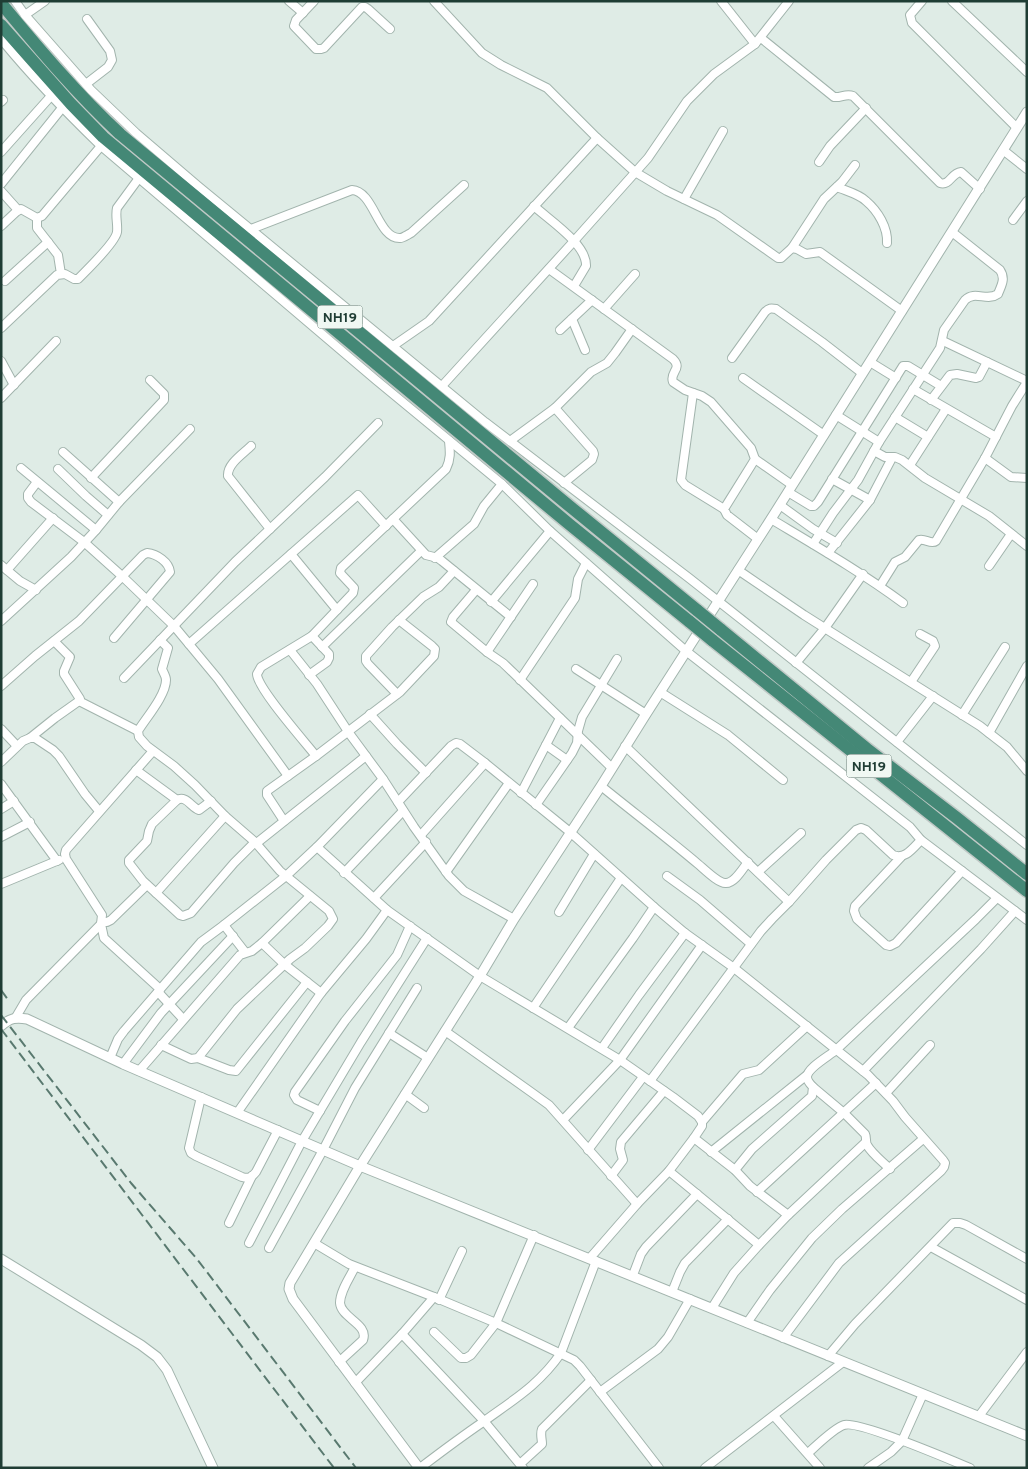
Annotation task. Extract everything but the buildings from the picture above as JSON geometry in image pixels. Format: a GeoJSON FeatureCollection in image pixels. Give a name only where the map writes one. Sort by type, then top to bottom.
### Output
{"type":"FeatureCollection","features":[{"type":"Feature","properties":{"kind":"highway","name":"NH19"},"geometry":{"type":"LineString","coordinates":[[1,3],[65,78],[120,134],[867,749],[1027,874]]}},
{"type":"Feature","properties":{"kind":"highway","name":"NH19"},"geometry":{"type":"LineString","coordinates":[[1,25],[65,98],[103,137],[568,524],[1027,891]]}},
{"type":"Feature","properties":{"kind":"street"},"geometry":{"type":"LineString","coordinates":[[15,1],[25,15],[86,84],[136,133],[252,230],[510,441],[718,601],[1027,845]]}},
{"type":"Feature","properties":{"kind":"street"},"geometry":{"type":"LineString","coordinates":[[25,15],[45,1]]}},
{"type":"Feature","properties":{"kind":"street"},"geometry":{"type":"LineString","coordinates":[[289,1],[303,13]]}},
{"type":"Feature","properties":{"kind":"street"},"geometry":{"type":"LineString","coordinates":[[314,1],[296,20],[294,26],[316,48],[324,48],[362,7],[368,9],[390,29]]}},
{"type":"Feature","properties":{"kind":"street"},"geometry":{"type":"LineString","coordinates":[[434,1],[482,53],[547,88],[597,138],[635,172],[667,191],[717,215],[775,257],[781,258],[792,248],[824,199],[855,165]]}},
{"type":"Feature","properties":{"kind":"street"},"geometry":{"type":"LineString","coordinates":[[721,1],[758,41],[834,97],[837,98],[849,94],[853,96],[940,183],[948,183],[956,173],[961,172],[980,189]]}},
{"type":"Feature","properties":{"kind":"street"},"geometry":{"type":"LineString","coordinates":[[442,386],[550,269],[653,152],[680,109],[714,74],[758,41],[789,1]]}},
{"type":"Feature","properties":{"kind":"street"},"geometry":{"type":"LineString","coordinates":[[922,1],[910,15],[912,23],[1016,128]]}},
{"type":"Feature","properties":{"kind":"street"},"geometry":{"type":"LineString","coordinates":[[952,1],[1027,72]]}},
{"type":"Feature","properties":{"kind":"street"},"geometry":{"type":"LineString","coordinates":[[86,84],[108,67],[112,60],[110,51],[87,19]]}},
{"type":"Feature","properties":{"kind":"street"},"geometry":{"type":"LineString","coordinates":[[1,39],[30,74],[101,146],[376,380],[502,484],[550,531],[686,651],[910,827],[921,840],[1027,920]]}},
{"type":"Feature","properties":{"kind":"street"},"geometry":{"type":"LineString","coordinates":[[1,152],[51,96]]}},
{"type":"Feature","properties":{"kind":"street"},"geometry":{"type":"LineString","coordinates":[[1,184],[62,108]]}},
{"type":"Feature","properties":{"kind":"street"},"geometry":{"type":"LineString","coordinates":[[819,162],[830,146],[866,108]]}},
{"type":"Feature","properties":{"kind":"street"},"geometry":{"type":"LineString","coordinates":[[807,1026],[759,1070],[743,1074],[702,1122],[702,1126],[694,1138],[669,1171],[637,1204],[593,1259],[561,1354],[545,1374],[510,1404],[420,1468],[290,1294],[290,1283],[360,1166],[480,976],[514,918],[601,786],[780,505],[1027,112]]}},
{"type":"Feature","properties":{"kind":"street"},"geometry":{"type":"LineString","coordinates":[[684,199],[723,131]]}},
{"type":"Feature","properties":{"kind":"street"},"geometry":{"type":"LineString","coordinates":[[393,346],[429,321],[597,138]]}},
{"type":"Feature","properties":{"kind":"street"},"geometry":{"type":"LineString","coordinates":[[37,218],[42,216],[101,146]]}},
{"type":"Feature","properties":{"kind":"street"},"geometry":{"type":"LineString","coordinates":[[1003,150],[1027,169]]}},
{"type":"Feature","properties":{"kind":"street"},"geometry":{"type":"LineString","coordinates":[[1,328],[57,275],[65,274],[74,280],[78,279],[114,239],[118,230],[117,208],[139,178]]}},
{"type":"Feature","properties":{"kind":"street"},"geometry":{"type":"LineString","coordinates":[[252,230],[352,190],[357,190],[363,195],[388,232],[400,238],[411,233],[464,185]]}},
{"type":"Feature","properties":{"kind":"street"},"geometry":{"type":"LineString","coordinates":[[837,186],[867,201],[884,224],[888,236],[887,243]]}},
{"type":"Feature","properties":{"kind":"street"},"geometry":{"type":"LineString","coordinates":[[1,191],[18,210]]}},
{"type":"Feature","properties":{"kind":"street"},"geometry":{"type":"LineString","coordinates":[[1013,220],[1027,201]]}},
{"type":"Feature","properties":{"kind":"street"},"geometry":{"type":"LineString","coordinates":[[534,206],[574,241],[583,254],[587,263],[585,271],[574,286]]}},
{"type":"Feature","properties":{"kind":"street"},"geometry":{"type":"LineString","coordinates":[[1,226],[21,209],[37,218]]}},
{"type":"Feature","properties":{"kind":"street"},"geometry":{"type":"LineString","coordinates":[[37,218],[38,228],[58,255],[61,274]]}},
{"type":"Feature","properties":{"kind":"street"},"geometry":{"type":"LineString","coordinates":[[813,544],[858,480],[879,442],[940,348],[944,330],[967,297],[974,295],[995,297],[998,294],[1003,282],[1000,270],[952,232]]}},
{"type":"Feature","properties":{"kind":"street"},"geometry":{"type":"LineString","coordinates":[[5,281],[48,242]]}},
{"type":"Feature","properties":{"kind":"street"},"geometry":{"type":"LineString","coordinates":[[792,248],[806,254],[820,252],[902,311]]}},
{"type":"Feature","properties":{"kind":"street"},"geometry":{"type":"LineString","coordinates":[[550,269],[676,362],[677,368],[672,377],[673,382],[685,390],[707,398],[751,448],[755,459],[814,506],[901,368],[906,366],[941,386]]}},
{"type":"Feature","properties":{"kind":"street"},"geometry":{"type":"LineString","coordinates":[[604,309],[635,274]]}},
{"type":"Feature","properties":{"kind":"street"},"geometry":{"type":"LineString","coordinates":[[560,330],[592,300]]}},
{"type":"Feature","properties":{"kind":"street"},"geometry":{"type":"LineString","coordinates":[[732,358],[765,312],[772,308],[822,342],[862,373]]}},
{"type":"Feature","properties":{"kind":"street"},"geometry":{"type":"LineString","coordinates":[[572,319],[585,350]]}},
{"type":"Feature","properties":{"kind":"street"},"geometry":{"type":"LineString","coordinates":[[510,441],[555,408],[591,372],[611,359],[632,329]]}},
{"type":"Feature","properties":{"kind":"street"},"geometry":{"type":"LineString","coordinates":[[880,586],[895,562],[905,557],[919,540],[922,539],[934,543],[936,541],[1027,382],[942,340]]}},
{"type":"Feature","properties":{"kind":"street"},"geometry":{"type":"LineString","coordinates":[[1,398],[56,341]]}},
{"type":"Feature","properties":{"kind":"street"},"geometry":{"type":"LineString","coordinates":[[1,361],[14,385]]}},
{"type":"Feature","properties":{"kind":"street"},"geometry":{"type":"LineString","coordinates":[[870,362],[896,378]]}},
{"type":"Feature","properties":{"kind":"street"},"geometry":{"type":"LineString","coordinates":[[931,400],[947,377],[957,374],[972,378],[979,377],[987,362]]}},
{"type":"Feature","properties":{"kind":"street"},"geometry":{"type":"LineString","coordinates":[[742,378],[824,435]]}},
{"type":"Feature","properties":{"kind":"street"},"geometry":{"type":"LineString","coordinates":[[91,478],[164,400],[164,394],[150,380]]}},
{"type":"Feature","properties":{"kind":"street"},"geometry":{"type":"LineString","coordinates":[[913,389],[996,438]]}},
{"type":"Feature","properties":{"kind":"street"},"geometry":{"type":"LineString","coordinates":[[693,393],[681,480],[685,485],[724,509],[727,515],[758,539]]}},
{"type":"Feature","properties":{"kind":"street"},"geometry":{"type":"LineString","coordinates":[[555,408],[594,454],[592,460],[564,483]]}},
{"type":"Feature","properties":{"kind":"street"},"geometry":{"type":"LineString","coordinates":[[910,465],[946,408]]}},
{"type":"Feature","properties":{"kind":"street"},"geometry":{"type":"LineString","coordinates":[[836,415],[879,442]]}},
{"type":"Feature","properties":{"kind":"street"},"geometry":{"type":"LineString","coordinates":[[895,417],[928,437]]}},
{"type":"Feature","properties":{"kind":"street"},"geometry":{"type":"LineString","coordinates":[[124,678],[235,562],[325,477],[378,423]]}},
{"type":"Feature","properties":{"kind":"street"},"geometry":{"type":"LineString","coordinates":[[1,621],[71,557],[119,502],[190,429]]}},
{"type":"Feature","properties":{"kind":"street"},"geometry":{"type":"LineString","coordinates":[[316,756],[267,694],[257,678],[257,674],[262,667],[312,636],[353,593],[352,585],[340,573],[341,568],[446,469],[450,463],[449,441]]}},
{"type":"Feature","properties":{"kind":"street"},"geometry":{"type":"LineString","coordinates":[[251,446],[230,466],[228,476],[270,529]]}},
{"type":"Feature","properties":{"kind":"street"},"geometry":{"type":"LineString","coordinates":[[874,451],[885,457],[899,458],[925,478],[989,516],[1027,546]]}},
{"type":"Feature","properties":{"kind":"street"},"geometry":{"type":"LineString","coordinates":[[62,452],[119,502]]}},
{"type":"Feature","properties":{"kind":"street"},"geometry":{"type":"LineString","coordinates":[[828,554],[870,500],[892,458]]}},
{"type":"Feature","properties":{"kind":"street"},"geometry":{"type":"LineString","coordinates":[[985,458],[1011,477],[1026,478]]}},
{"type":"Feature","properties":{"kind":"street"},"geometry":{"type":"LineString","coordinates":[[724,509],[755,459]]}},
{"type":"Feature","properties":{"kind":"street"},"geometry":{"type":"LineString","coordinates":[[21,468],[96,530]]}},
{"type":"Feature","properties":{"kind":"street"},"geometry":{"type":"LineString","coordinates":[[58,469],[108,515]]}},
{"type":"Feature","properties":{"kind":"street"},"geometry":{"type":"LineString","coordinates":[[832,480],[870,500]]}},
{"type":"Feature","properties":{"kind":"street"},"geometry":{"type":"LineString","coordinates":[[37,482],[28,494],[31,502],[84,542],[174,626],[218,678],[288,776]]}},
{"type":"Feature","properties":{"kind":"street"},"geometry":{"type":"LineString","coordinates":[[434,558],[474,524],[484,506],[502,484]]}},
{"type":"Feature","properties":{"kind":"street"},"geometry":{"type":"LineString","coordinates":[[190,644],[358,495],[386,526]]}},
{"type":"Feature","properties":{"kind":"street"},"geometry":{"type":"LineString","coordinates":[[780,505],[836,543]]}},
{"type":"Feature","properties":{"kind":"street"},"geometry":{"type":"LineString","coordinates":[[36,590],[20,581],[4,568],[53,518]]}},
{"type":"Feature","properties":{"kind":"street"},"geometry":{"type":"LineString","coordinates":[[393,519],[426,556],[442,561],[511,617]]}},
{"type":"Feature","properties":{"kind":"street"},"geometry":{"type":"LineString","coordinates":[[771,519],[863,574],[903,603]]}},
{"type":"Feature","properties":{"kind":"street"},"geometry":{"type":"LineString","coordinates":[[491,602],[550,531]]}},
{"type":"Feature","properties":{"kind":"street"},"geometry":{"type":"LineString","coordinates":[[989,566],[1012,534]]}},
{"type":"Feature","properties":{"kind":"street"},"geometry":{"type":"LineString","coordinates":[[322,647],[421,551]]}},
{"type":"Feature","properties":{"kind":"street"},"geometry":{"type":"LineString","coordinates":[[1,686],[79,621],[144,555],[147,553],[156,555],[168,565],[170,572],[114,638]]}},
{"type":"Feature","properties":{"kind":"street"},"geometry":{"type":"LineString","coordinates":[[292,554],[337,610]]}},
{"type":"Feature","properties":{"kind":"street"},"geometry":{"type":"LineString","coordinates":[[520,680],[575,598],[578,579],[586,563]]}},
{"type":"Feature","properties":{"kind":"street"},"geometry":{"type":"LineString","coordinates":[[738,570],[989,733],[1007,747],[1027,771]]}},
{"type":"Feature","properties":{"kind":"street"},"geometry":{"type":"LineString","coordinates":[[397,694],[368,664],[366,656],[423,596],[438,587],[454,571]]}},
{"type":"Feature","properties":{"kind":"street"},"geometry":{"type":"LineString","coordinates":[[796,663],[825,628],[863,574]]}},
{"type":"Feature","properties":{"kind":"street"},"geometry":{"type":"LineString","coordinates":[[487,652],[533,584]]}},
{"type":"Feature","properties":{"kind":"street"},"geometry":{"type":"LineString","coordinates":[[476,590],[453,617],[452,622],[502,663],[612,768]]}},
{"type":"Feature","properties":{"kind":"street"},"geometry":{"type":"LineString","coordinates":[[284,821],[266,793],[270,788],[316,756],[397,694],[434,656],[435,652],[432,646],[399,620]]}},
{"type":"Feature","properties":{"kind":"street"},"geometry":{"type":"LineString","coordinates":[[911,682],[935,646],[933,641],[920,634]]}},
{"type":"Feature","properties":{"kind":"street"},"geometry":{"type":"LineString","coordinates":[[309,675],[330,658],[329,654],[312,636]]}},
{"type":"Feature","properties":{"kind":"street"},"geometry":{"type":"LineString","coordinates":[[160,640],[168,648],[162,669],[166,683],[153,710],[138,731],[139,737],[153,751],[174,766],[225,816],[255,842],[286,876],[330,911],[333,919],[305,948],[284,964],[237,1008],[198,1058]]}},
{"type":"Feature","properties":{"kind":"street"},"geometry":{"type":"LineString","coordinates":[[54,641],[70,657],[64,674],[79,696],[79,702]]}},
{"type":"Feature","properties":{"kind":"street"},"geometry":{"type":"LineString","coordinates":[[962,715],[1005,647]]}},
{"type":"Feature","properties":{"kind":"street"},"geometry":{"type":"LineString","coordinates":[[290,650],[383,779],[454,883],[464,891],[514,918]]}},
{"type":"Feature","properties":{"kind":"street"},"geometry":{"type":"LineString","coordinates":[[536,805],[575,748],[582,717],[617,659]]}},
{"type":"Feature","properties":{"kind":"street"},"geometry":{"type":"LineString","coordinates":[[989,733],[1027,666]]}},
{"type":"Feature","properties":{"kind":"street"},"geometry":{"type":"LineString","coordinates":[[576,669],[646,714]]}},
{"type":"Feature","properties":{"kind":"street"},"geometry":{"type":"LineString","coordinates":[[660,692],[728,735],[783,780]]}},
{"type":"Feature","properties":{"kind":"street"},"geometry":{"type":"LineString","coordinates":[[897,742],[932,696]]}},
{"type":"Feature","properties":{"kind":"street"},"geometry":{"type":"LineString","coordinates":[[79,702],[138,731]]}},
{"type":"Feature","properties":{"kind":"street"},"geometry":{"type":"LineString","coordinates":[[1,762],[17,746],[79,702]]}},
{"type":"Feature","properties":{"kind":"street"},"geometry":{"type":"LineString","coordinates":[[370,714],[426,772]]}},
{"type":"Feature","properties":{"kind":"street"},"geometry":{"type":"LineString","coordinates":[[521,793],[560,718]]}},
{"type":"Feature","properties":{"kind":"street"},"geometry":{"type":"LineString","coordinates":[[1,729],[17,746]]}},
{"type":"Feature","properties":{"kind":"street"},"geometry":{"type":"LineString","coordinates":[[30,738],[35,738],[59,756],[99,811]]}},
{"type":"Feature","properties":{"kind":"street"},"geometry":{"type":"LineString","coordinates":[[398,802],[450,746],[456,743],[460,744],[570,832],[620,878],[685,933],[734,968],[863,1071],[886,1094],[943,1160],[944,1167],[839,1263],[783,1338]]}},
{"type":"Feature","properties":{"kind":"street"},"geometry":{"type":"LineString","coordinates":[[546,745],[567,760]]}},
{"type":"Feature","properties":{"kind":"street"},"geometry":{"type":"LineString","coordinates":[[625,746],[789,902]]}},
{"type":"Feature","properties":{"kind":"street"},"geometry":{"type":"LineString","coordinates":[[1,884],[57,861],[65,854],[66,850],[99,811],[153,751]]}},
{"type":"Feature","properties":{"kind":"street"},"geometry":{"type":"LineString","coordinates":[[211,801],[199,810],[183,799],[177,800],[152,824],[147,841],[129,860],[129,863],[147,885],[180,916],[186,916],[191,912],[255,842],[258,842],[366,756]]}},
{"type":"Feature","properties":{"kind":"street"},"geometry":{"type":"LineString","coordinates":[[374,898],[485,763]]}},
{"type":"Feature","properties":{"kind":"street"},"geometry":{"type":"LineString","coordinates":[[136,770],[177,800]]}},
{"type":"Feature","properties":{"kind":"street"},"geometry":{"type":"LineString","coordinates":[[110,1058],[118,1039],[124,1031],[201,942],[286,876],[383,779]]}},
{"type":"Feature","properties":{"kind":"street"},"geometry":{"type":"LineString","coordinates":[[446,872],[509,783]]}},
{"type":"Feature","properties":{"kind":"street"},"geometry":{"type":"LineString","coordinates":[[601,786],[723,883],[733,880],[748,862]]}},
{"type":"Feature","properties":{"kind":"street"},"geometry":{"type":"LineString","coordinates":[[2,787],[30,822],[57,861]]}},
{"type":"Feature","properties":{"kind":"street"},"geometry":{"type":"LineString","coordinates":[[1,809],[14,801]]}},
{"type":"Feature","properties":{"kind":"street"},"geometry":{"type":"LineString","coordinates":[[344,872],[404,811]]}},
{"type":"Feature","properties":{"kind":"street"},"geometry":{"type":"LineString","coordinates":[[156,893],[225,816]]}},
{"type":"Feature","properties":{"kind":"street"},"geometry":{"type":"LineString","coordinates":[[1,837],[30,822]]}},
{"type":"Feature","properties":{"kind":"street"},"geometry":{"type":"LineString","coordinates":[[588,1150],[647,1079],[772,918],[856,830],[861,828],[866,830],[893,855],[901,856]]}},
{"type":"Feature","properties":{"kind":"street"},"geometry":{"type":"LineString","coordinates":[[758,872],[801,833]]}},
{"type":"Feature","properties":{"kind":"street"},"geometry":{"type":"LineString","coordinates":[[921,840],[906,854],[901,856],[855,906],[854,911],[857,919],[886,945],[890,946],[896,943],[962,871]]}},
{"type":"Feature","properties":{"kind":"street"},"geometry":{"type":"LineString","coordinates":[[317,847],[388,910],[410,926],[480,976],[620,1060],[698,1116],[702,1122]]}},
{"type":"Feature","properties":{"kind":"street"},"geometry":{"type":"LineString","coordinates":[[65,854],[66,859],[100,912],[104,938],[160,988]]}},
{"type":"Feature","properties":{"kind":"street"},"geometry":{"type":"LineString","coordinates":[[559,912],[594,854]]}},
{"type":"Feature","properties":{"kind":"street"},"geometry":{"type":"LineString","coordinates":[[668,876],[700,900],[751,944]]}},
{"type":"Feature","properties":{"kind":"street"},"geometry":{"type":"LineString","coordinates":[[533,1008],[620,878]]}},
{"type":"Feature","properties":{"kind":"street"},"geometry":{"type":"LineString","coordinates":[[16,1017],[26,1000],[102,923],[111,920],[147,885]]}},
{"type":"Feature","properties":{"kind":"street"},"geometry":{"type":"LineString","coordinates":[[139,1071],[240,955],[252,951],[262,943],[310,896]]}},
{"type":"Feature","properties":{"kind":"street"},"geometry":{"type":"LineString","coordinates":[[711,1152],[836,1050],[997,898]]}},
{"type":"Feature","properties":{"kind":"street"},"geometry":{"type":"LineString","coordinates":[[568,1028],[654,907]]}},
{"type":"Feature","properties":{"kind":"street"},"geometry":{"type":"LineString","coordinates":[[238,1113],[322,993],[388,910]]}},
{"type":"Feature","properties":{"kind":"street"},"geometry":{"type":"LineString","coordinates":[[863,1071],[986,944],[1015,911]]}},
{"type":"Feature","properties":{"kind":"street"},"geometry":{"type":"LineString","coordinates":[[224,925],[245,952]]}},
{"type":"Feature","properties":{"kind":"street"},"geometry":{"type":"LineString","coordinates":[[320,1111],[297,1100],[294,1095],[295,1092],[345,1021],[397,955],[410,926]]}},
{"type":"Feature","properties":{"kind":"street"},"geometry":{"type":"LineString","coordinates":[[602,1048],[685,933]]}},
{"type":"Feature","properties":{"kind":"street"},"geometry":{"type":"LineString","coordinates":[[123,1064],[161,1013],[233,936]]}},
{"type":"Feature","properties":{"kind":"street"},"geometry":{"type":"LineString","coordinates":[[249,1244],[302,1141],[361,1042],[427,938]]}},
{"type":"Feature","properties":{"kind":"street"},"geometry":{"type":"LineString","coordinates":[[262,943],[284,964],[322,993]]}},
{"type":"Feature","properties":{"kind":"street"},"geometry":{"type":"LineString","coordinates":[[563,1120],[620,1060],[702,945]]}},
{"type":"Feature","properties":{"kind":"street"},"geometry":{"type":"LineString","coordinates":[[161,1045],[191,1059],[198,1058],[236,1071],[307,982]]}},
{"type":"Feature","properties":{"kind":"street"},"geometry":{"type":"LineString","coordinates":[[160,988],[159,993],[183,1019]]}},
{"type":"Feature","properties":{"kind":"street"},"geometry":{"type":"LineString","coordinates":[[269,1248],[355,1088],[417,988]]}},
{"type":"Feature","properties":{"kind":"street"},"geometry":{"type":"LineString","coordinates":[[1,1026],[6,1021],[16,1017],[27,1019],[123,1064],[360,1166],[1027,1436]]}},
{"type":"Feature","properties":{"kind":"street"},"geometry":{"type":"LineString","coordinates":[[445,1031],[549,1105],[637,1204]]}},
{"type":"Feature","properties":{"kind":"street"},"geometry":{"type":"LineString","coordinates":[[389,1033],[428,1058]]}},
{"type":"Feature","properties":{"kind":"street"},"geometry":{"type":"LineString","coordinates":[[886,1094],[930,1045]]}},
{"type":"Feature","properties":{"kind":"street"},"geometry":{"type":"LineString","coordinates":[[807,1075],[807,1079],[813,1088],[844,1113],[867,1136],[866,1142],[869,1148],[890,1169]]}},
{"type":"Feature","properties":{"kind":"street"},"geometry":{"type":"LineString","coordinates":[[757,1192],[876,1084]]}},
{"type":"Feature","properties":{"kind":"street"},"geometry":{"type":"LineString","coordinates":[[735,1170],[752,1149],[812,1096],[813,1088]]}},
{"type":"Feature","properties":{"kind":"street"},"geometry":{"type":"LineString","coordinates":[[611,1176],[623,1160],[620,1149],[621,1142],[664,1091]]}},
{"type":"Feature","properties":{"kind":"street"},"geometry":{"type":"LineString","coordinates":[[405,1094],[424,1108]]}},
{"type":"Feature","properties":{"kind":"street"},"geometry":{"type":"LineString","coordinates":[[201,1097],[188,1148],[191,1153],[247,1179],[252,1176]]}},
{"type":"Feature","properties":{"kind":"street"},"geometry":{"type":"LineString","coordinates":[[229,1223],[252,1176],[278,1130]]}},
{"type":"Feature","properties":{"kind":"street"},"geometry":{"type":"LineString","coordinates":[[694,1138],[735,1170],[757,1192],[788,1215]]}},
{"type":"Feature","properties":{"kind":"street"},"geometry":{"type":"LineString","coordinates":[[747,1323],[770,1290],[812,1238],[842,1209],[923,1139]]}},
{"type":"Feature","properties":{"kind":"street"},"geometry":{"type":"LineString","coordinates":[[712,1308],[734,1273],[759,1245],[788,1215],[866,1142]]}},
{"type":"Feature","properties":{"kind":"street"},"geometry":{"type":"LineString","coordinates":[[669,1171],[759,1245]]}},
{"type":"Feature","properties":{"kind":"street"},"geometry":{"type":"LineString","coordinates":[[633,1276],[641,1254],[646,1247],[697,1194]]}},
{"type":"Feature","properties":{"kind":"street"},"geometry":{"type":"LineString","coordinates":[[672,1292],[686,1263],[728,1220]]}},
{"type":"Feature","properties":{"kind":"street"},"geometry":{"type":"LineString","coordinates":[[828,1356],[862,1317],[931,1247],[950,1224],[957,1222],[966,1225],[1027,1259]]}},
{"type":"Feature","properties":{"kind":"street"},"geometry":{"type":"LineString","coordinates":[[434,1332],[461,1358],[471,1355],[496,1323],[534,1235]]}},
{"type":"Feature","properties":{"kind":"street"},"geometry":{"type":"LineString","coordinates":[[314,1243],[355,1267],[496,1323],[574,1360],[659,1468]]}},
{"type":"Feature","properties":{"kind":"street"},"geometry":{"type":"LineString","coordinates":[[931,1247],[1027,1300]]}},
{"type":"Feature","properties":{"kind":"street"},"geometry":{"type":"LineString","coordinates":[[355,1383],[436,1298],[462,1250]]}},
{"type":"Feature","properties":{"kind":"street"},"geometry":{"type":"LineString","coordinates":[[1,1259],[141,1345],[157,1357],[167,1370],[213,1468]]}},
{"type":"Feature","properties":{"kind":"street"},"geometry":{"type":"LineString","coordinates":[[339,1362],[364,1337],[363,1331],[343,1311],[340,1305],[342,1295],[355,1267]]}},
{"type":"Feature","properties":{"kind":"street"},"geometry":{"type":"LineString","coordinates":[[600,1392],[658,1348],[668,1337],[690,1299]]}},
{"type":"Feature","properties":{"kind":"street"},"geometry":{"type":"LineString","coordinates":[[402,1334],[484,1421],[521,1466],[542,1444],[540,1434],[542,1429],[591,1380]]}},
{"type":"Feature","properties":{"kind":"street"},"geometry":{"type":"LineString","coordinates":[[979,1416],[1027,1352]]}},
{"type":"Feature","properties":{"kind":"street"},"geometry":{"type":"LineString","coordinates":[[708,1467],[843,1362]]}},
{"type":"Feature","properties":{"kind":"street"},"geometry":{"type":"LineString","coordinates":[[868,1468],[891,1452],[902,1441],[923,1394]]}},
{"type":"Feature","properties":{"kind":"street"},"geometry":{"type":"LineString","coordinates":[[774,1416],[820,1468]]}},
{"type":"Feature","properties":{"kind":"street"},"geometry":{"type":"LineString","coordinates":[[808,1453],[839,1427],[850,1424],[902,1441],[958,1466],[970,1468]]}},
{"type":"Feature","properties":{"kind":"railway"},"geometry":{"type":"LineString","coordinates":[[1,990],[9,1001]]}},
{"type":"Feature","properties":{"kind":"railway"},"geometry":{"type":"LineString","coordinates":[[1,1015],[131,1183],[197,1259],[356,1468]]}},
{"type":"Feature","properties":{"kind":"railway"},"geometry":{"type":"LineString","coordinates":[[1,1029],[334,1468]]}}]}
